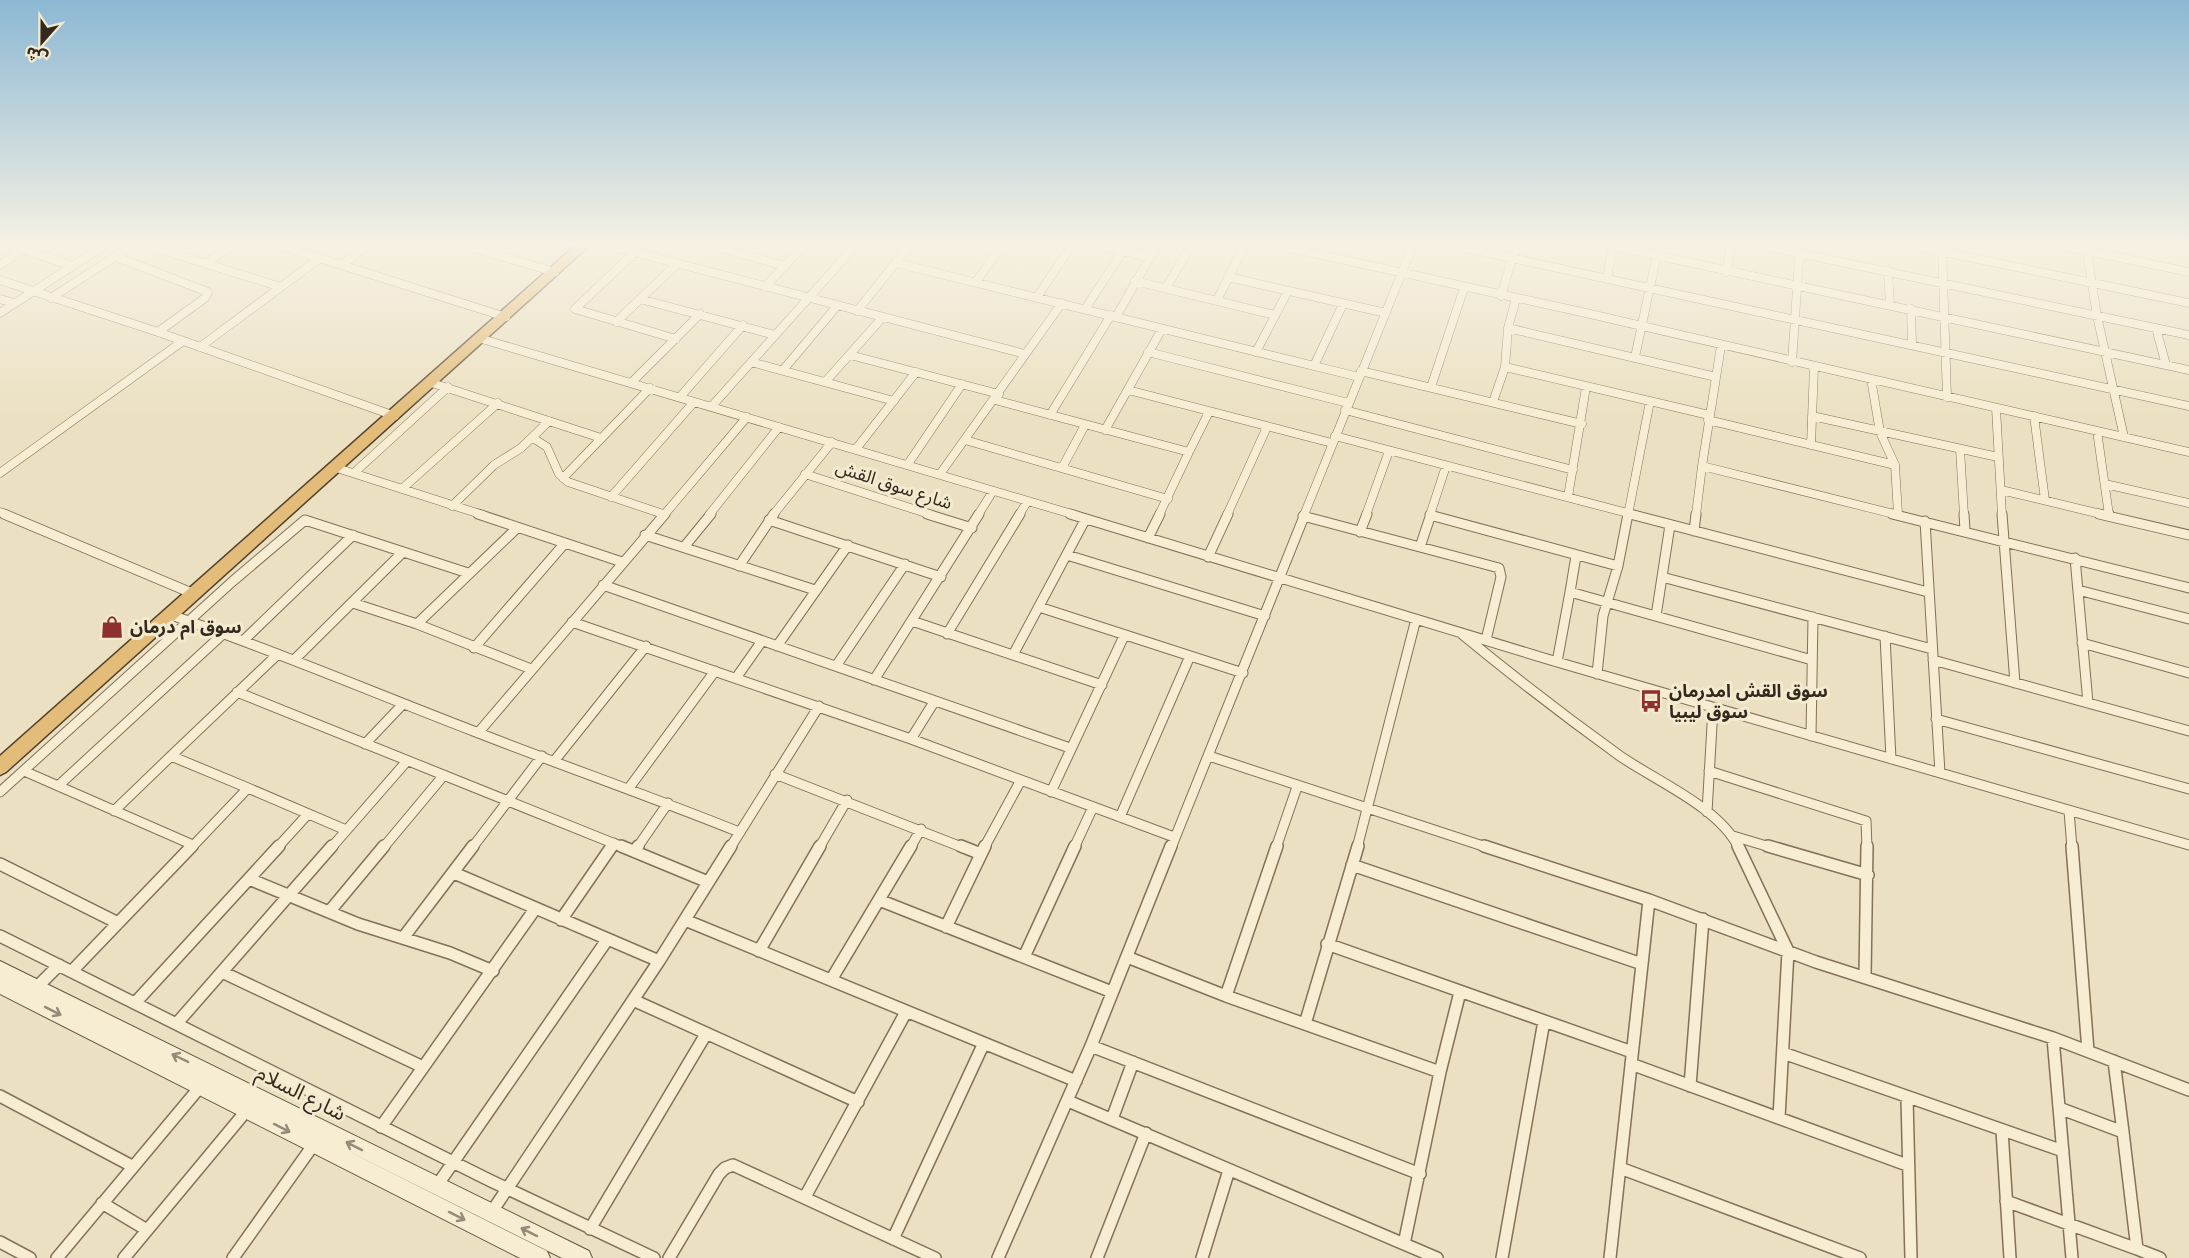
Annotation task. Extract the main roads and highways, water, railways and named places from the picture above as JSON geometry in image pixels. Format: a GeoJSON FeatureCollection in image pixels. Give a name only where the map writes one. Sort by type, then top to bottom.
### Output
{"type":"FeatureCollection","features":[{"type":"Feature","properties":{"kind":"highway"},"geometry":{"type":"LineString","coordinates":[[0,767],[520,304]]}},
{"type":"Feature","properties":{"kind":"main road","name":"شارع السلام"},"geometry":{"type":"LineString","coordinates":[[0,969],[32,993],[200,1087],[531,1256]]}},
{"type":"Feature","properties":{"kind":"main road","name":"شارع السلام"},"geometry":{"type":"LineString","coordinates":[[0,985],[32,993],[582,1258]]}},
{"type":"Feature","properties":{"kind":"place","name":"سوق ام درمان"},"geometry":{"type":"Point","coordinates":[112,627]}},
{"type":"Feature","properties":{"kind":"place","name":"سوق القش امدرمان سوق ليبيا"},"geometry":{"type":"Point","coordinates":[1651,701]}}]}
